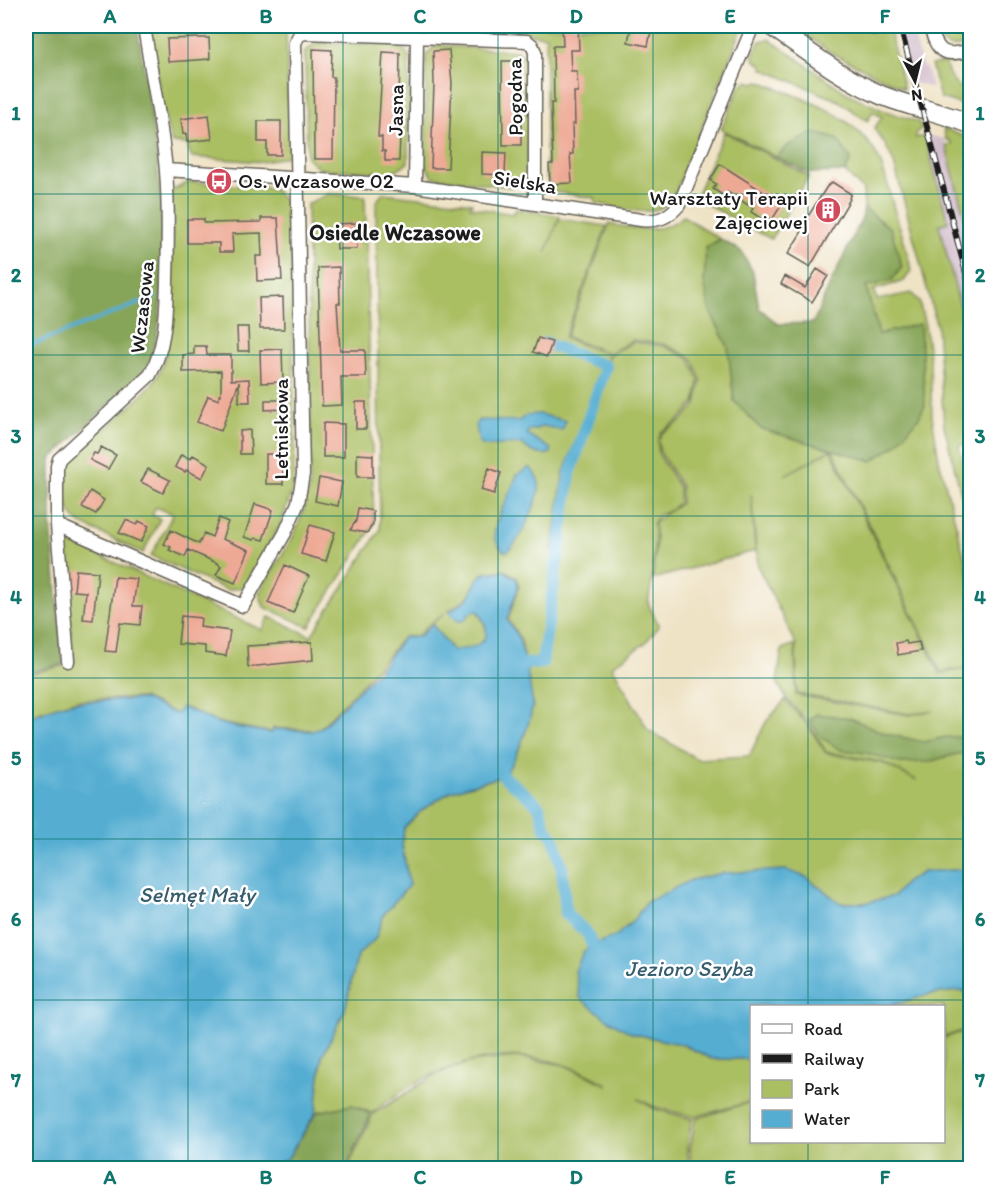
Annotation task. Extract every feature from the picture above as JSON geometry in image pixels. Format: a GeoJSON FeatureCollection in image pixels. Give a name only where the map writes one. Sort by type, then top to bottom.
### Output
{"type":"FeatureCollection","features":[{"type":"Feature","properties":{"kind":"street","name":"Wczasowa"},"geometry":{"type":"LineString","coordinates":[[68,661],[57,525],[57,466],[59,459],[150,375],[158,358],[166,300],[166,170],[144,26]]}},
{"type":"Feature","properties":{"kind":"street","name":"Sielska"},"geometry":{"type":"LineString","coordinates":[[166,170],[415,186],[649,221],[666,217],[673,212],[684,196],[753,26]]}},
{"type":"Feature","properties":{"kind":"street"},"geometry":{"type":"LineString","coordinates":[[771,26],[860,86],[894,100],[970,124]]}},
{"type":"Feature","properties":{"kind":"street"},"geometry":{"type":"LineString","coordinates":[[930,26],[935,42],[942,51],[951,54],[970,50]]}},
{"type":"Feature","properties":{"kind":"street","name":"Pogodna"},"geometry":{"type":"LineString","coordinates":[[298,36],[305,33],[527,41],[536,52],[536,204]]}},
{"type":"Feature","properties":{"kind":"street","name":"Letniskowa"},"geometry":{"type":"LineString","coordinates":[[57,525],[243,606],[285,533],[298,503],[303,474],[295,43],[298,36]]}},
{"type":"Feature","properties":{"kind":"street","name":"Jasna"},"geometry":{"type":"LineString","coordinates":[[415,186],[417,36]]}},
{"type":"Feature","properties":{"kind":"shaded area"},"geometry":{"type":"Polygon","coordinates":[[[897,26],[911,26],[923,68],[926,67],[932,88],[908,81],[897,26]]]}},
{"type":"Feature","properties":{"kind":"shaded area"},"geometry":{"type":"Polygon","coordinates":[[[924,134],[944,139],[970,239],[970,345],[939,224],[948,222],[924,134]]]}},
{"type":"Feature","properties":{"kind":"green space"},"geometry":{"type":"Polygon","coordinates":[[[26,26],[137,26],[160,187],[163,251],[158,327],[147,369],[51,459],[51,524],[63,664],[27,673],[26,26]]]}},
{"type":"Feature","properties":{"kind":"green space"},"geometry":{"type":"Polygon","coordinates":[[[149,26],[286,26],[289,156],[262,162],[191,157],[187,144],[172,143],[163,111],[149,26]]]}},
{"type":"Feature","properties":{"kind":"green space"},"geometry":{"type":"Polygon","coordinates":[[[362,26],[743,26],[673,198],[666,205],[657,209],[637,211],[595,203],[595,198],[554,192],[546,177],[546,36],[489,29],[362,26]]]}},
{"type":"Feature","properties":{"kind":"green space"},"geometry":{"type":"Polygon","coordinates":[[[793,26],[868,29],[869,32],[877,30],[876,27],[888,26],[904,89],[830,52],[793,26]]]}},
{"type":"Feature","properties":{"kind":"green space"},"geometry":{"type":"Polygon","coordinates":[[[939,26],[970,26],[970,44],[949,47],[939,38],[942,36],[939,26]]]}},
{"type":"Feature","properties":{"kind":"green space"},"geometry":{"type":"Polygon","coordinates":[[[769,39],[847,93],[882,110],[919,122],[921,129],[916,133],[916,138],[925,136],[948,222],[939,225],[970,345],[970,442],[959,446],[970,491],[970,530],[944,426],[937,327],[894,163],[885,144],[874,129],[882,117],[873,112],[867,121],[839,101],[763,69],[761,64],[755,61],[753,54],[760,41],[769,39]]]}},
{"type":"Feature","properties":{"kind":"green space"},"geometry":{"type":"Polygon","coordinates":[[[317,43],[399,44],[409,56],[408,163],[391,173],[319,169],[307,157],[305,51],[317,43]]]}},
{"type":"Feature","properties":{"kind":"green space"},"geometry":{"type":"Polygon","coordinates":[[[436,45],[517,51],[529,63],[527,179],[511,187],[433,177],[425,165],[426,55],[436,45]]]}},
{"type":"Feature","properties":{"kind":"green space"},"geometry":{"type":"Polygon","coordinates":[[[946,62],[954,82],[970,94],[970,107],[940,98],[931,65],[946,62]]]}},
{"type":"Feature","properties":{"kind":"green space"},"geometry":{"type":"Polygon","coordinates":[[[747,81],[754,83],[759,81],[807,100],[838,116],[865,138],[881,165],[911,271],[904,281],[874,290],[877,300],[911,293],[919,301],[925,326],[930,364],[932,416],[939,460],[970,578],[970,667],[941,672],[832,449],[785,475],[831,450],[940,674],[970,668],[970,803],[966,802],[970,804],[970,869],[923,872],[906,882],[894,896],[865,903],[840,903],[806,877],[647,901],[633,921],[616,936],[631,1033],[684,1045],[712,1059],[750,1059],[750,1101],[746,1103],[694,1117],[655,1107],[638,1099],[655,1109],[692,1119],[687,1148],[689,1168],[348,1168],[373,1114],[437,1074],[468,1063],[456,1065],[428,1077],[399,1093],[372,1113],[352,1105],[316,1112],[322,1056],[345,1010],[357,956],[375,939],[384,914],[409,885],[402,845],[404,828],[422,810],[451,791],[503,776],[520,747],[533,706],[521,640],[508,620],[519,587],[517,577],[504,570],[483,573],[468,597],[448,611],[458,621],[463,621],[471,612],[477,611],[486,629],[486,636],[478,645],[452,650],[432,624],[445,613],[427,626],[419,635],[403,637],[321,727],[313,730],[273,728],[272,732],[238,727],[218,722],[182,707],[177,714],[143,698],[77,700],[26,716],[26,675],[74,663],[64,550],[70,542],[262,630],[269,617],[311,636],[380,530],[376,202],[383,193],[472,203],[470,207],[513,214],[516,209],[560,216],[546,253],[559,219],[607,226],[564,338],[609,355],[563,474],[552,552],[565,474],[610,355],[633,342],[664,346],[690,359],[699,380],[695,403],[678,421],[661,432],[658,441],[662,433],[680,422],[696,405],[701,380],[692,358],[664,344],[633,340],[610,353],[566,337],[609,224],[648,229],[666,226],[683,216],[720,239],[706,248],[709,309],[728,347],[734,401],[832,448],[873,460],[896,445],[919,324],[879,335],[866,286],[892,280],[891,229],[864,208],[863,190],[845,172],[851,159],[789,145],[776,157],[721,129],[740,86],[747,81]],[[658,441],[658,453],[679,487],[679,502],[671,510],[658,515],[653,524],[655,538],[648,603],[659,626],[645,643],[612,666],[648,730],[697,759],[749,756],[766,722],[785,700],[807,724],[826,753],[882,763],[916,780],[882,762],[826,752],[808,722],[786,698],[777,682],[782,649],[795,644],[796,695],[909,715],[933,711],[910,714],[797,694],[796,644],[758,567],[751,494],[755,551],[653,579],[656,538],[654,524],[681,503],[681,486],[660,452],[658,441]],[[517,1057],[486,1058],[472,1062],[517,1057]],[[519,1057],[560,1064],[546,1060],[519,1057]],[[567,1067],[608,1085],[577,1069],[567,1067]]]}},
{"type":"Feature","properties":{"kind":"green space"},"geometry":{"type":"Polygon","coordinates":[[[943,128],[970,139],[970,239],[946,146],[952,144],[946,140],[943,128]]]}},
{"type":"Feature","properties":{"kind":"green space"},"geometry":{"type":"Polygon","coordinates":[[[724,132],[809,176],[771,239],[695,198],[724,132]]]}},
{"type":"Feature","properties":{"kind":"green space"},"geometry":{"type":"Polygon","coordinates":[[[814,133],[837,139],[851,159],[845,172],[809,173],[776,157],[789,145],[814,133]]]}},
{"type":"Feature","properties":{"kind":"green space"},"geometry":{"type":"Polygon","coordinates":[[[189,182],[273,188],[288,205],[295,441],[293,488],[280,526],[243,587],[227,590],[151,556],[173,514],[156,507],[152,515],[160,519],[143,553],[79,523],[69,509],[64,494],[64,460],[134,403],[154,381],[162,366],[171,319],[171,191],[189,182]]]}},
{"type":"Feature","properties":{"kind":"green space"},"geometry":{"type":"Polygon","coordinates":[[[328,194],[365,196],[374,525],[309,627],[264,607],[259,593],[294,535],[310,485],[307,204],[328,194]]]}},
{"type":"Feature","properties":{"kind":"green space"},"geometry":{"type":"Polygon","coordinates":[[[864,208],[891,229],[902,267],[892,280],[866,287],[879,334],[920,324],[925,405],[919,417],[896,445],[872,461],[761,429],[734,401],[728,347],[709,309],[704,282],[706,248],[720,239],[741,251],[753,272],[759,308],[778,324],[813,323],[862,218],[864,208]]]}},
{"type":"Feature","properties":{"kind":"green space"},"geometry":{"type":"Polygon","coordinates":[[[817,714],[850,718],[887,734],[924,742],[946,737],[970,737],[970,753],[928,762],[900,763],[866,753],[840,750],[821,737],[809,719],[817,714]]]}},
{"type":"Feature","properties":{"kind":"green space"},"geometry":{"type":"Polygon","coordinates":[[[956,991],[970,992],[970,1028],[945,1037],[945,1005],[892,1005],[927,995],[956,991]]]}},
{"type":"Feature","properties":{"kind":"green space"},"geometry":{"type":"Polygon","coordinates":[[[970,1029],[970,1168],[691,1168],[690,1149],[695,1119],[750,1102],[750,1143],[945,1143],[945,1038],[970,1029]]]}},
{"type":"Feature","properties":{"kind":"green space"},"geometry":{"type":"Polygon","coordinates":[[[352,1105],[371,1114],[346,1168],[269,1168],[288,1158],[317,1112],[352,1105]]]}},
{"type":"Feature","properties":{"kind":"water"},"geometry":{"type":"Polygon","coordinates":[[[539,414],[566,421],[562,430],[543,426],[529,430],[527,434],[551,449],[551,453],[536,453],[523,444],[484,446],[479,443],[476,424],[479,420],[519,421],[527,415],[539,414]]]}},
{"type":"Feature","properties":{"kind":"water"},"geometry":{"type":"Polygon","coordinates":[[[530,467],[536,475],[539,491],[522,532],[506,552],[496,540],[496,525],[517,475],[530,467]]]}},
{"type":"Feature","properties":{"kind":"water","name":"Selmęt Mały"},"geometry":{"type":"Polygon","coordinates":[[[504,571],[516,578],[518,587],[507,620],[517,634],[528,674],[532,708],[525,734],[517,754],[503,776],[451,791],[422,810],[404,828],[402,845],[409,885],[384,914],[375,939],[357,956],[345,1010],[322,1056],[316,1112],[288,1158],[269,1168],[26,1168],[26,718],[60,705],[77,702],[143,699],[176,714],[182,708],[216,722],[237,727],[272,733],[273,729],[312,731],[321,728],[382,667],[403,638],[420,636],[432,624],[452,650],[470,648],[483,641],[486,629],[478,611],[471,612],[463,621],[458,621],[449,612],[469,598],[477,580],[484,574],[504,571]]]}},
{"type":"Feature","properties":{"kind":"water","name":"Jezioro Szyba"},"geometry":{"type":"Polygon","coordinates":[[[970,869],[970,939],[966,943],[970,947],[970,992],[956,991],[927,995],[892,1005],[750,1005],[750,1059],[712,1059],[684,1045],[631,1033],[608,1020],[580,998],[575,971],[583,952],[592,945],[616,936],[633,921],[647,902],[691,880],[723,873],[786,870],[806,877],[840,903],[865,903],[894,896],[906,882],[923,872],[970,869]]]}},
{"type":"Feature","properties":{"kind":"building"},"geometry":{"type":"Polygon","coordinates":[[[562,26],[578,26],[579,50],[570,50],[571,71],[577,71],[578,92],[574,92],[575,124],[572,124],[573,154],[570,154],[572,183],[550,184],[549,164],[553,164],[551,103],[554,103],[553,46],[563,46],[562,26]]]}},
{"type":"Feature","properties":{"kind":"building"},"geometry":{"type":"Polygon","coordinates":[[[631,27],[651,31],[648,46],[628,42],[631,27]]]}},
{"type":"Feature","properties":{"kind":"building"},"geometry":{"type":"Polygon","coordinates":[[[209,38],[210,59],[168,62],[167,39],[209,38]]]}},
{"type":"Feature","properties":{"kind":"building"},"geometry":{"type":"Polygon","coordinates":[[[313,49],[332,50],[333,159],[314,159],[313,49]]]}},
{"type":"Feature","properties":{"kind":"building"},"geometry":{"type":"Polygon","coordinates":[[[449,50],[452,83],[448,168],[431,168],[433,51],[449,50]]]}},
{"type":"Feature","properties":{"kind":"building"},"geometry":{"type":"Polygon","coordinates":[[[383,52],[400,53],[399,161],[385,161],[382,137],[378,137],[383,52]]]}},
{"type":"Feature","properties":{"kind":"building"},"geometry":{"type":"Polygon","coordinates":[[[502,61],[521,61],[519,125],[521,125],[521,145],[503,145],[502,61]]]}},
{"type":"Feature","properties":{"kind":"building"},"geometry":{"type":"Polygon","coordinates":[[[209,115],[212,139],[187,142],[186,133],[183,134],[181,119],[209,115]]]}},
{"type":"Feature","properties":{"kind":"building"},"geometry":{"type":"Polygon","coordinates":[[[258,121],[281,121],[281,155],[267,155],[267,142],[258,142],[258,121]]]}},
{"type":"Feature","properties":{"kind":"building"},"geometry":{"type":"Polygon","coordinates":[[[482,152],[506,153],[505,175],[482,174],[482,152]]]}},
{"type":"Feature","properties":{"kind":"building"},"geometry":{"type":"Polygon","coordinates":[[[720,164],[782,204],[772,220],[764,216],[762,219],[751,212],[753,208],[727,192],[724,196],[713,189],[716,184],[710,180],[720,164]]]}},
{"type":"Feature","properties":{"kind":"building"},"geometry":{"type":"Polygon","coordinates":[[[832,182],[851,194],[850,199],[810,267],[788,254],[807,223],[805,221],[832,182]]]}},
{"type":"Feature","properties":{"kind":"building"},"geometry":{"type":"Polygon","coordinates":[[[261,218],[278,218],[282,280],[257,281],[256,256],[262,256],[261,233],[232,234],[233,252],[219,252],[219,243],[187,243],[187,219],[204,219],[204,223],[261,222],[261,218]]]}},
{"type":"Feature","properties":{"kind":"building"},"geometry":{"type":"Polygon","coordinates":[[[356,223],[357,249],[337,249],[336,224],[356,223]]]}},
{"type":"Feature","properties":{"kind":"building"},"geometry":{"type":"Polygon","coordinates":[[[339,267],[340,303],[337,303],[340,350],[365,350],[366,377],[341,377],[342,405],[322,406],[318,268],[339,267]]]}},
{"type":"Feature","properties":{"kind":"building"},"geometry":{"type":"Polygon","coordinates":[[[817,269],[828,276],[812,302],[781,284],[785,276],[805,288],[817,269]]]}},
{"type":"Feature","properties":{"kind":"building"},"geometry":{"type":"Polygon","coordinates":[[[283,297],[284,329],[260,329],[259,298],[283,297]]]}},
{"type":"Feature","properties":{"kind":"building"},"geometry":{"type":"Polygon","coordinates":[[[237,327],[248,327],[249,351],[238,351],[237,327]]]}},
{"type":"Feature","properties":{"kind":"building"},"geometry":{"type":"Polygon","coordinates":[[[538,338],[552,342],[547,357],[533,352],[538,338]]]}},
{"type":"Feature","properties":{"kind":"building"},"geometry":{"type":"Polygon","coordinates":[[[194,346],[206,346],[207,355],[231,355],[231,380],[249,379],[250,402],[239,402],[239,382],[221,431],[197,422],[208,396],[219,400],[221,371],[183,372],[183,355],[194,354],[194,346]]]}},
{"type":"Feature","properties":{"kind":"building"},"geometry":{"type":"Polygon","coordinates":[[[282,349],[283,382],[261,383],[260,350],[282,349]]]}},
{"type":"Feature","properties":{"kind":"building"},"geometry":{"type":"Polygon","coordinates":[[[265,400],[285,400],[285,409],[265,410],[265,400]]]}},
{"type":"Feature","properties":{"kind":"building"},"geometry":{"type":"Polygon","coordinates":[[[356,402],[366,402],[366,429],[356,429],[356,402]]]}},
{"type":"Feature","properties":{"kind":"building"},"geometry":{"type":"Polygon","coordinates":[[[323,423],[344,424],[344,457],[323,457],[323,423]]]}},
{"type":"Feature","properties":{"kind":"building"},"geometry":{"type":"Polygon","coordinates":[[[250,430],[251,454],[240,454],[240,431],[250,430]]]}},
{"type":"Feature","properties":{"kind":"building"},"geometry":{"type":"Polygon","coordinates":[[[101,447],[116,455],[108,469],[90,460],[101,447]]]}},
{"type":"Feature","properties":{"kind":"building"},"geometry":{"type":"Polygon","coordinates":[[[266,454],[283,454],[283,484],[266,484],[266,454]]]}},
{"type":"Feature","properties":{"kind":"building"},"geometry":{"type":"Polygon","coordinates":[[[357,454],[373,455],[373,477],[357,477],[357,454]]]}},
{"type":"Feature","properties":{"kind":"building"},"geometry":{"type":"Polygon","coordinates":[[[181,455],[191,459],[193,455],[209,464],[202,478],[175,467],[181,455]]]}},
{"type":"Feature","properties":{"kind":"building"},"geometry":{"type":"Polygon","coordinates":[[[489,468],[501,473],[494,494],[481,490],[489,468]]]}},
{"type":"Feature","properties":{"kind":"building"},"geometry":{"type":"Polygon","coordinates":[[[148,469],[170,480],[163,493],[141,482],[148,469]]]}},
{"type":"Feature","properties":{"kind":"building"},"geometry":{"type":"Polygon","coordinates":[[[319,478],[342,482],[338,506],[315,501],[319,478]]]}},
{"type":"Feature","properties":{"kind":"building"},"geometry":{"type":"Polygon","coordinates":[[[90,491],[104,500],[96,514],[82,507],[90,491]]]}},
{"type":"Feature","properties":{"kind":"building"},"geometry":{"type":"Polygon","coordinates":[[[255,504],[273,510],[263,540],[244,537],[255,504]]]}},
{"type":"Feature","properties":{"kind":"building"},"geometry":{"type":"Polygon","coordinates":[[[358,508],[373,511],[373,524],[367,533],[350,530],[356,521],[358,508]]]}},
{"type":"Feature","properties":{"kind":"building"},"geometry":{"type":"Polygon","coordinates":[[[219,518],[228,522],[222,539],[249,550],[235,583],[216,575],[221,566],[217,563],[188,550],[185,557],[169,550],[171,547],[164,544],[171,530],[199,544],[204,533],[212,537],[219,518]]]}},
{"type":"Feature","properties":{"kind":"building"},"geometry":{"type":"Polygon","coordinates":[[[126,520],[137,525],[139,521],[149,526],[141,542],[119,533],[126,520]]]}},
{"type":"Feature","properties":{"kind":"building"},"geometry":{"type":"Polygon","coordinates":[[[310,525],[335,532],[326,561],[301,554],[310,525]]]}},
{"type":"Feature","properties":{"kind":"building"},"geometry":{"type":"Polygon","coordinates":[[[285,565],[309,576],[293,613],[268,603],[285,565]]]}},
{"type":"Feature","properties":{"kind":"building"},"geometry":{"type":"Polygon","coordinates":[[[76,570],[98,572],[93,620],[83,619],[86,592],[74,591],[76,570]]]}},
{"type":"Feature","properties":{"kind":"building"},"geometry":{"type":"Polygon","coordinates":[[[115,577],[137,579],[133,606],[142,606],[140,625],[120,623],[116,652],[105,651],[115,577]]]}},
{"type":"Feature","properties":{"kind":"building"},"geometry":{"type":"Polygon","coordinates":[[[181,616],[201,618],[200,627],[230,631],[226,656],[205,653],[205,646],[178,644],[181,616]]]}},
{"type":"Feature","properties":{"kind":"building"},"geometry":{"type":"Polygon","coordinates":[[[906,641],[907,644],[919,642],[921,651],[898,655],[896,643],[906,641]]]}},
{"type":"Feature","properties":{"kind":"building"},"geometry":{"type":"Polygon","coordinates":[[[312,642],[313,660],[248,667],[247,646],[312,642]]]}},
{"type":"Feature","properties":{"kind":"waterway"},"geometry":{"type":"LineString","coordinates":[[26,347],[155,297]]}},
{"type":"Feature","properties":{"kind":"waterway"},"geometry":{"type":"LineString","coordinates":[[524,664],[542,663],[570,474],[606,366],[545,343]]}},
{"type":"Feature","properties":{"kind":"waterway"},"geometry":{"type":"LineString","coordinates":[[503,776],[540,808],[545,827],[554,838],[562,868],[566,914],[587,933],[592,945]]}},
{"type":"Feature","properties":{"kind":"railway"},"geometry":{"type":"LineString","coordinates":[[900,26],[970,288]]}},
{"type":"Feature","properties":{"kind":"place","name":"Os. Wczasowe 02"},"geometry":{"type":"Point","coordinates":[219,181]}},
{"type":"Feature","properties":{"kind":"place","name":"Warsztaty Terapii Zajęciowej"},"geometry":{"type":"Point","coordinates":[828,210]}},
{"type":"Feature","properties":{"kind":"district","name":"Osiedle Wczasowe"},"geometry":{"type":"Point","coordinates":[395,232]}}]}
